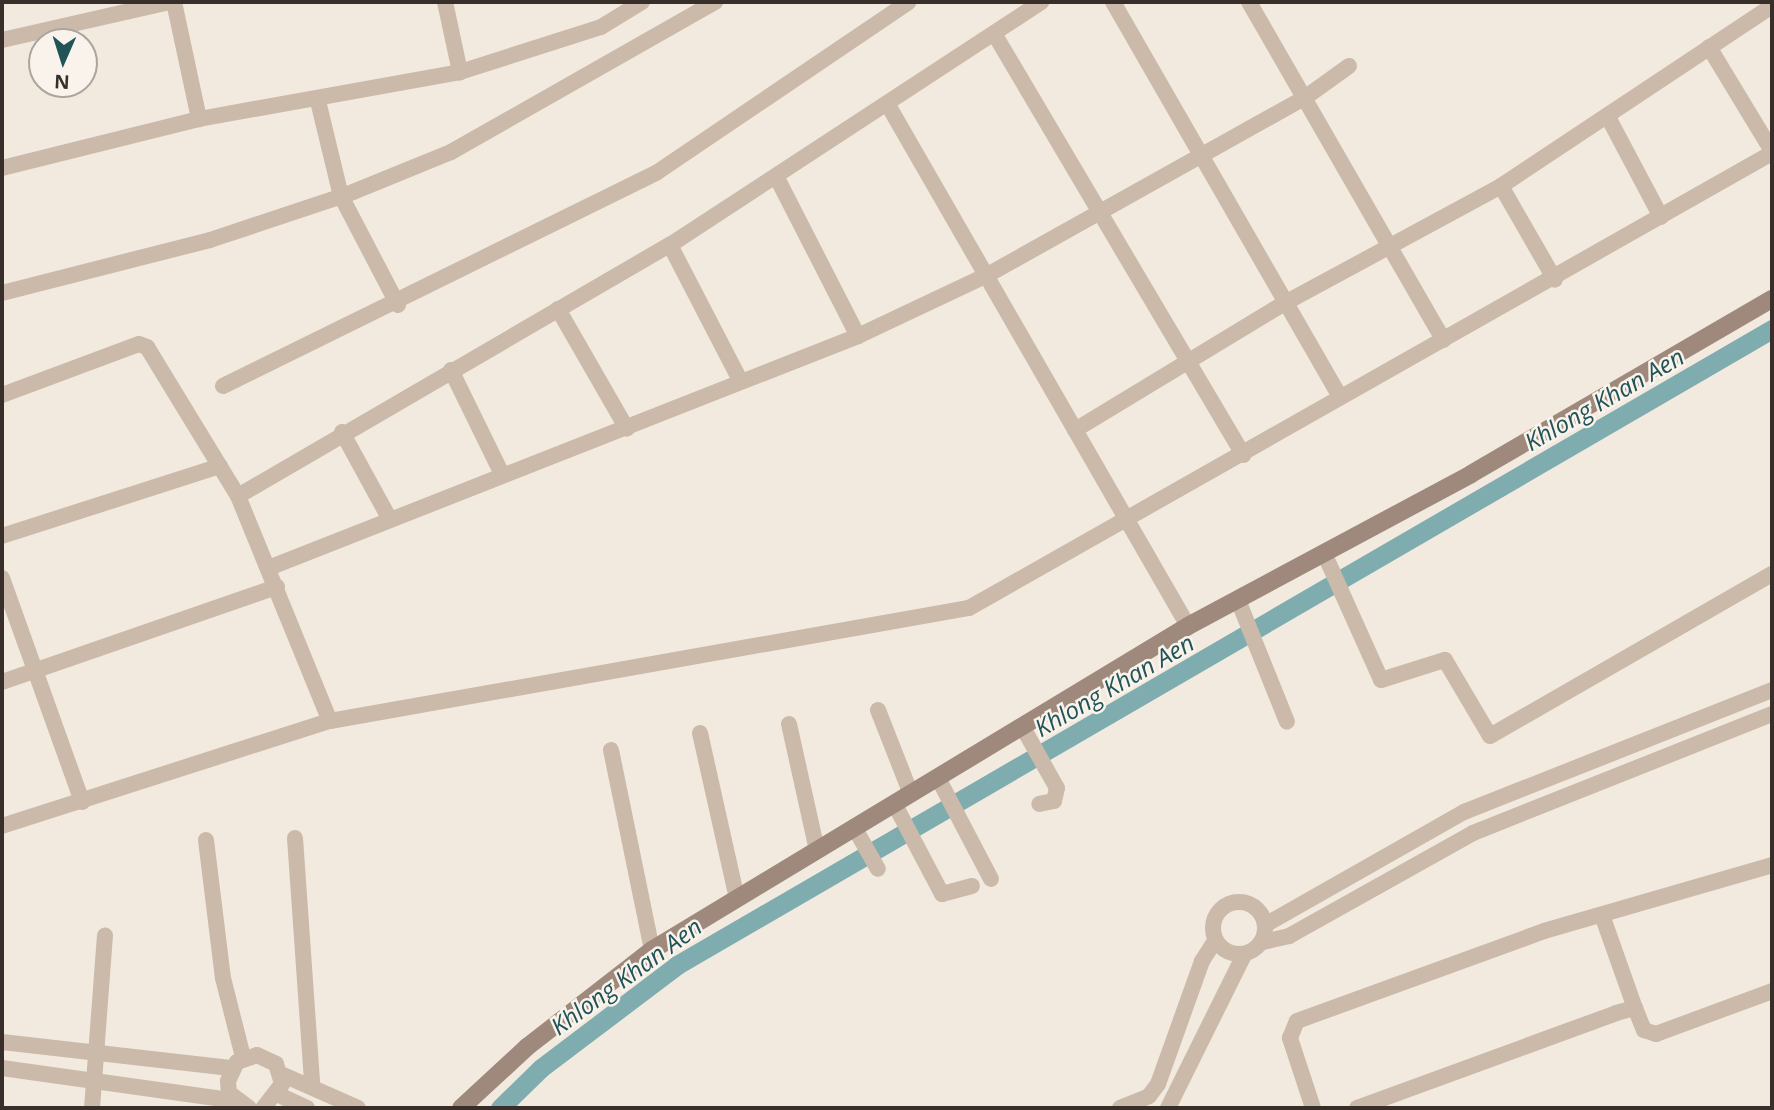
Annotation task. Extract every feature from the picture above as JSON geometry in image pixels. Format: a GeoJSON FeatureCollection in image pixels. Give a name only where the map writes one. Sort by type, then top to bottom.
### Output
{"type":"FeatureCollection","features":[{"type":"Feature","properties":{"kind":"street"},"geometry":{"type":"LineString","coordinates":[[2,40],[171,2],[199,119]]}},
{"type":"Feature","properties":{"kind":"street"},"geometry":{"type":"LineString","coordinates":[[445,2],[460,72]]}},
{"type":"Feature","properties":{"kind":"street"},"geometry":{"type":"LineString","coordinates":[[2,168],[199,119],[318,101],[460,72],[601,27],[642,2]]}},
{"type":"Feature","properties":{"kind":"street"},"geometry":{"type":"LineString","coordinates":[[2,293],[210,240],[341,196],[451,152],[715,2]]}},
{"type":"Feature","properties":{"kind":"street"},"geometry":{"type":"LineString","coordinates":[[223,386],[398,305],[656,173],[909,2]]}},
{"type":"Feature","properties":{"kind":"street"},"geometry":{"type":"LineString","coordinates":[[238,496],[342,432],[670,245],[1042,2]]}},
{"type":"Feature","properties":{"kind":"street"},"geometry":{"type":"LineString","coordinates":[[1113,2],[1202,154],[1283,304],[1339,395]]}},
{"type":"Feature","properties":{"kind":"street"},"geometry":{"type":"LineString","coordinates":[[1250,2],[1443,340]]}},
{"type":"Feature","properties":{"kind":"street"},"geometry":{"type":"LineString","coordinates":[[1075,430],[1283,304],[1501,186],[1772,6]]}},
{"type":"Feature","properties":{"kind":"street"},"geometry":{"type":"LineString","coordinates":[[995,34],[1243,455]]}},
{"type":"Feature","properties":{"kind":"street"},"geometry":{"type":"LineString","coordinates":[[2,826],[330,721],[969,608],[1243,455],[1339,395],[1555,280],[1772,152],[1709,47]]}},
{"type":"Feature","properties":{"kind":"street"},"geometry":{"type":"LineString","coordinates":[[271,566],[502,474],[627,429],[740,380],[858,336],[991,273],[1306,97],[1349,66]]}},
{"type":"Feature","properties":{"kind":"street"},"geometry":{"type":"LineString","coordinates":[[318,101],[341,196],[398,305]]}},
{"type":"Feature","properties":{"kind":"street"},"geometry":{"type":"LineString","coordinates":[[888,105],[991,273],[1122,521],[1188,626]]}},
{"type":"Feature","properties":{"kind":"street"},"geometry":{"type":"LineString","coordinates":[[1608,117],[1661,217]]}},
{"type":"Feature","properties":{"kind":"street"},"geometry":{"type":"LineString","coordinates":[[776,176],[858,336]]}},
{"type":"Feature","properties":{"kind":"street"},"geometry":{"type":"LineString","coordinates":[[1501,186],[1555,280]]}},
{"type":"Feature","properties":{"kind":"street"},"geometry":{"type":"LineString","coordinates":[[670,245],[740,380]]}},
{"type":"Feature","properties":{"kind":"street"},"geometry":{"type":"LineString","coordinates":[[461,1108],[527,1047],[652,950],[817,849],[858,834],[894,803],[911,794],[942,786],[1022,726],[1188,626],[1241,606],[1324,553],[1772,299]]}},
{"type":"Feature","properties":{"kind":"street"},"geometry":{"type":"LineString","coordinates":[[558,309],[627,429]]}},
{"type":"Feature","properties":{"kind":"street"},"geometry":{"type":"LineString","coordinates":[[2,395],[144,344],[238,496],[271,566],[330,721]]}},
{"type":"Feature","properties":{"kind":"street"},"geometry":{"type":"LineString","coordinates":[[450,370],[502,474]]}},
{"type":"Feature","properties":{"kind":"street"},"geometry":{"type":"LineString","coordinates":[[342,432],[389,518]]}},
{"type":"Feature","properties":{"kind":"street"},"geometry":{"type":"LineString","coordinates":[[2,536],[220,466]]}},
{"type":"Feature","properties":{"kind":"street"},"geometry":{"type":"LineString","coordinates":[[1324,553],[1345,605],[1385,684],[1445,660],[1490,736],[1772,574]]}},
{"type":"Feature","properties":{"kind":"street"},"geometry":{"type":"LineString","coordinates":[[2,578],[38,670],[82,802]]}},
{"type":"Feature","properties":{"kind":"street"},"geometry":{"type":"LineString","coordinates":[[2,682],[277,587]]}},
{"type":"Feature","properties":{"kind":"street"},"geometry":{"type":"LineString","coordinates":[[1241,606],[1263,651],[1263,670],[1287,722]]}},
{"type":"Feature","properties":{"kind":"street"},"geometry":{"type":"LineString","coordinates":[[1265,925],[1464,812],[1772,690]]}},
{"type":"Feature","properties":{"kind":"street"},"geometry":{"type":"LineString","coordinates":[[878,710],[911,794]]}},
{"type":"Feature","properties":{"kind":"street"},"geometry":{"type":"LineString","coordinates":[[1168,1108],[1244,955],[1263,942],[1289,936],[1473,832],[1772,714]]}},
{"type":"Feature","properties":{"kind":"street"},"geometry":{"type":"LineString","coordinates":[[789,724],[817,849]]}},
{"type":"Feature","properties":{"kind":"street"},"geometry":{"type":"LineString","coordinates":[[1022,726],[1049,770],[1058,796],[1039,804]]}},
{"type":"Feature","properties":{"kind":"street"},"geometry":{"type":"LineString","coordinates":[[701,733],[737,899]]}},
{"type":"Feature","properties":{"kind":"street"},"geometry":{"type":"LineString","coordinates":[[1653,735],[1661,756]]}},
{"type":"Feature","properties":{"kind":"street"},"geometry":{"type":"LineString","coordinates":[[611,750],[652,950]]}},
{"type":"Feature","properties":{"kind":"street"},"geometry":{"type":"LineString","coordinates":[[942,786],[959,825],[991,879]]}},
{"type":"Feature","properties":{"kind":"street"},"geometry":{"type":"LineString","coordinates":[[894,803],[924,850],[942,894],[972,886]]}},
{"type":"Feature","properties":{"kind":"street"},"geometry":{"type":"LineString","coordinates":[[1464,812],[1473,832]]}},
{"type":"Feature","properties":{"kind":"street"},"geometry":{"type":"LineString","coordinates":[[858,834],[878,869]]}},
{"type":"Feature","properties":{"kind":"street"},"geometry":{"type":"LineString","coordinates":[[295,838],[312,1083]]}},
{"type":"Feature","properties":{"kind":"street"},"geometry":{"type":"LineString","coordinates":[[206,840],[222,978],[237,1062],[229,1093],[243,1105]]}},
{"type":"Feature","properties":{"kind":"street"},"geometry":{"type":"LineString","coordinates":[[1313,1108],[1290,1038],[1297,1021],[1602,915],[1772,865]]}},
{"type":"Feature","properties":{"kind":"street"},"geometry":{"type":"LineString","coordinates":[[1120,1108],[1158,1084],[1202,961],[1215,941],[1215,916],[1229,903],[1253,906],[1265,925],[1263,942]]}},
{"type":"Feature","properties":{"kind":"street"},"geometry":{"type":"LineString","coordinates":[[1602,915],[1644,1030],[1656,1034],[1772,991]]}},
{"type":"Feature","properties":{"kind":"street"},"geometry":{"type":"LineString","coordinates":[[92,1108],[105,935]]}},
{"type":"Feature","properties":{"kind":"street"},"geometry":{"type":"LineString","coordinates":[[1215,941],[1244,955]]}},
{"type":"Feature","properties":{"kind":"street"},"geometry":{"type":"LineString","coordinates":[[1357,1108],[1634,1008]]}},
{"type":"Feature","properties":{"kind":"street"},"geometry":{"type":"LineString","coordinates":[[2,1042],[237,1062],[268,1059],[281,1074],[312,1083],[358,1108]]}},
{"type":"Feature","properties":{"kind":"street"},"geometry":{"type":"LineString","coordinates":[[2,1068],[96,1078],[243,1105]]}},
{"type":"Feature","properties":{"kind":"street"},"geometry":{"type":"LineString","coordinates":[[263,1108],[279,1095],[281,1074]]}},
{"type":"Feature","properties":{"kind":"street"},"geometry":{"type":"LineString","coordinates":[[279,1095],[307,1108]]}},
{"type":"Feature","properties":{"kind":"waterway","name":"Khlong Khan Aen"},"geometry":{"type":"LineString","coordinates":[[500,1108],[541,1068],[677,965],[1772,329]]}}]}
